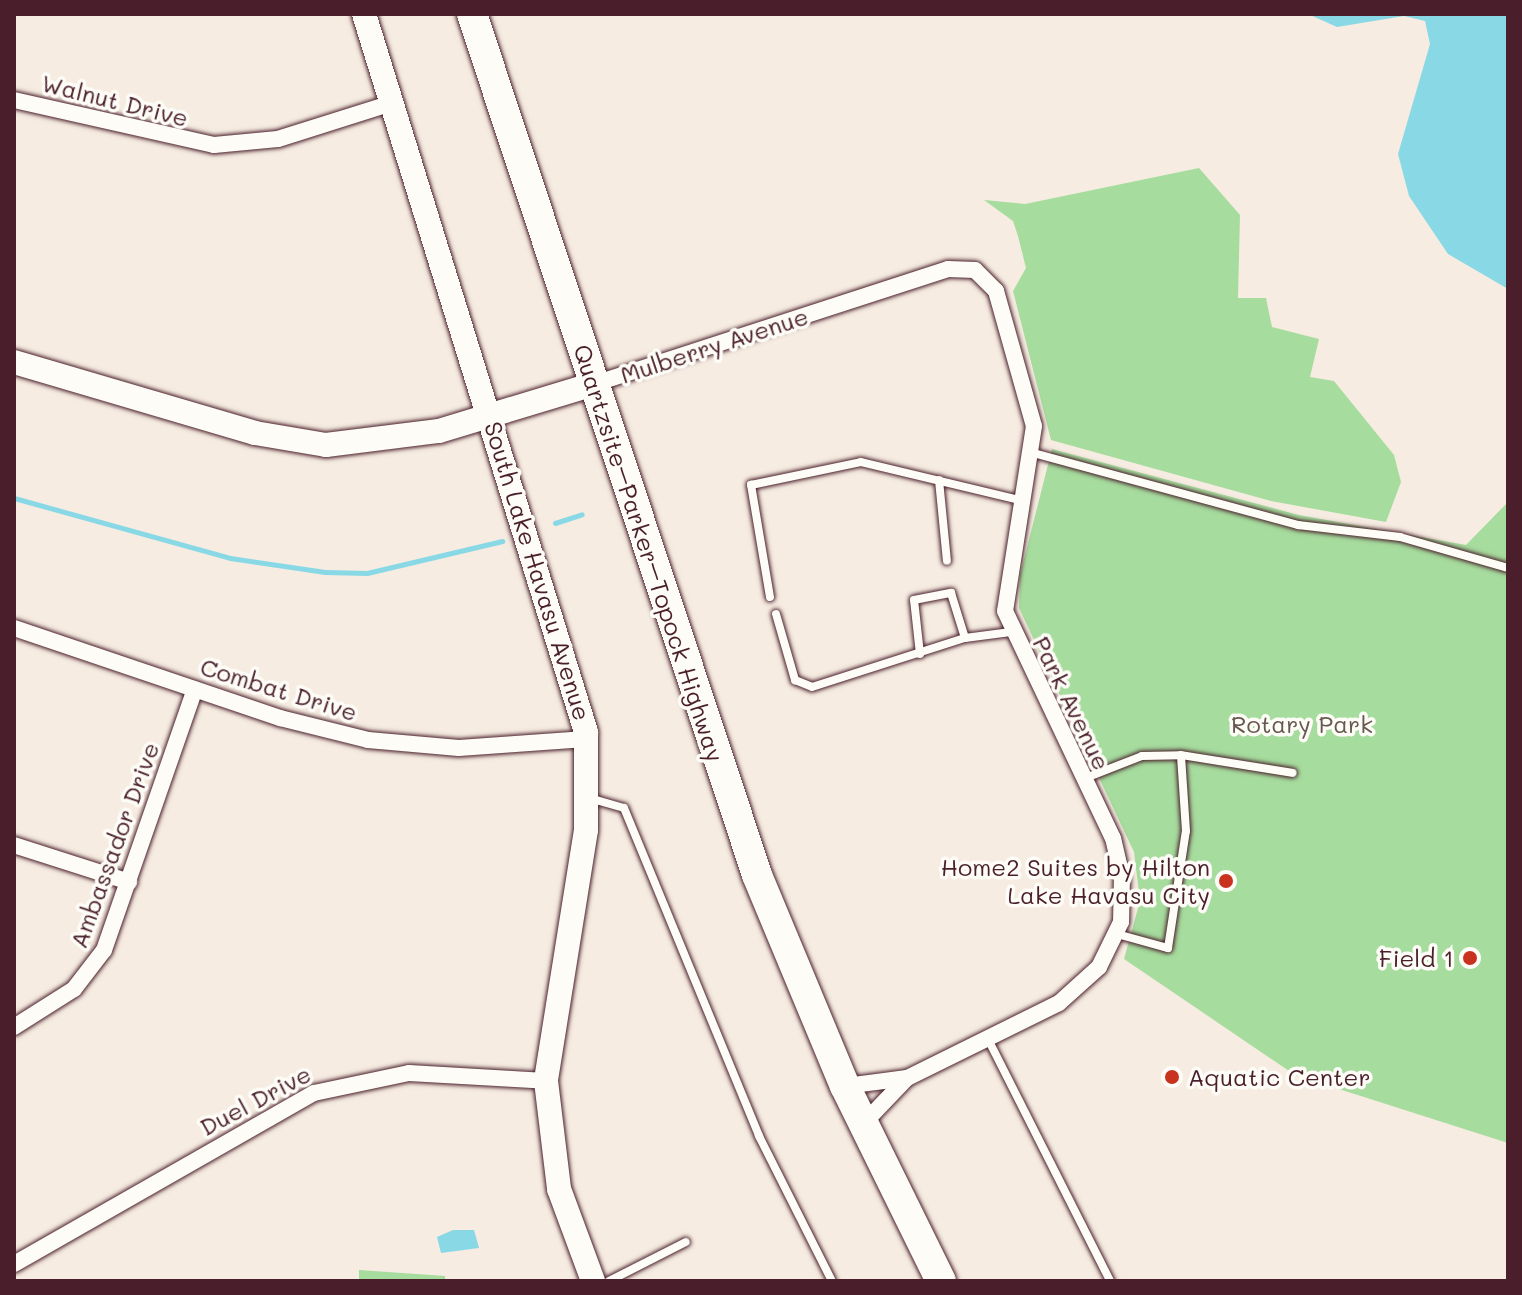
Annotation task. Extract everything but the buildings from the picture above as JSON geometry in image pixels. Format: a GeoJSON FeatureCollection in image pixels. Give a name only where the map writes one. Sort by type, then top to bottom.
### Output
{"type":"FeatureCollection","features":[{"type":"Feature","properties":{"kind":"highway","name":"Quartzsite–Parker–Topock Highway"},"geometry":{"type":"LineString","coordinates":[[472,14],[594,384],[687,682],[845,1086],[863,1124]]}},
{"type":"Feature","properties":{"kind":"highway"},"geometry":{"type":"LineString","coordinates":[[863,1124],[941,1281]]}},
{"type":"Feature","properties":{"kind":"main road","name":"South Lake Havasu Avenue"},"geometry":{"type":"LineString","coordinates":[[364,14],[572,668],[586,739],[589,798],[546,1081],[559,1189],[593,1281]]}},
{"type":"Feature","properties":{"kind":"main road","name":"Mulberry Avenue"},"geometry":{"type":"LineString","coordinates":[[14,362],[302,443],[374,443],[492,418],[594,384]]}},
{"type":"Feature","properties":{"kind":"street","name":"Walnut Drive"},"geometry":{"type":"LineString","coordinates":[[14,100],[214,145],[278,139],[392,103]]}},
{"type":"Feature","properties":{"kind":"street","name":"Mulberry Avenue"},"geometry":{"type":"LineString","coordinates":[[594,384],[948,269]]}},
{"type":"Feature","properties":{"kind":"street","name":"Park Avenue"},"geometry":{"type":"LineString","coordinates":[[948,269],[975,270],[996,291],[1029,392],[1033,453],[1004,582],[1011,632],[1083,779],[1120,864],[1117,934]]}},
{"type":"Feature","properties":{"kind":"street","name":"Combat Drive"},"geometry":{"type":"LineString","coordinates":[[14,628],[324,731],[413,745],[586,739]]}},
{"type":"Feature","properties":{"kind":"street","name":"Ambassador Drive"},"geometry":{"type":"LineString","coordinates":[[14,1027],[88,975],[129,882],[195,689]]}},
{"type":"Feature","properties":{"kind":"street"},"geometry":{"type":"LineString","coordinates":[[14,845],[129,882]]}},
{"type":"Feature","properties":{"kind":"street"},"geometry":{"type":"LineString","coordinates":[[845,1086],[907,1078],[1079,989],[1117,934]]}},
{"type":"Feature","properties":{"kind":"street","name":"Duel Drive"},"geometry":{"type":"LineString","coordinates":[[14,1264],[314,1093],[409,1073],[546,1081]]}},
{"type":"Feature","properties":{"kind":"street"},"geometry":{"type":"LineString","coordinates":[[863,1124],[907,1078]]}},
{"type":"Feature","properties":{"kind":"lane"},"geometry":{"type":"LineString","coordinates":[[1033,453],[1298,525],[1400,537],[1508,568]]}},
{"type":"Feature","properties":{"kind":"lane"},"geometry":{"type":"LineString","coordinates":[[770,597],[751,485],[861,462],[1024,501]]}},
{"type":"Feature","properties":{"kind":"lane"},"geometry":{"type":"LineString","coordinates":[[939,480],[947,561]]}},
{"type":"Feature","properties":{"kind":"lane"},"geometry":{"type":"LineString","coordinates":[[920,654],[914,600],[951,593],[965,638]]}},
{"type":"Feature","properties":{"kind":"lane"},"geometry":{"type":"LineString","coordinates":[[776,614],[795,680],[812,687],[965,638],[1011,632]]}},
{"type":"Feature","properties":{"kind":"lane"},"geometry":{"type":"LineString","coordinates":[[1117,934],[1168,948],[1186,831],[1181,755]]}},
{"type":"Feature","properties":{"kind":"lane"},"geometry":{"type":"LineString","coordinates":[[1083,779],[1142,756],[1181,755],[1293,773]]}},
{"type":"Feature","properties":{"kind":"lane"},"geometry":{"type":"LineString","coordinates":[[589,798],[624,808],[759,1136],[832,1281]]}},
{"type":"Feature","properties":{"kind":"lane"},"geometry":{"type":"LineString","coordinates":[[988,1038],[1110,1281]]}},
{"type":"Feature","properties":{"kind":"lane"},"geometry":{"type":"LineString","coordinates":[[609,1281],[686,1242]]}},
{"type":"Feature","properties":{"kind":"green space"},"geometry":{"type":"Polygon","coordinates":[[[1199,168],[1240,215],[1238,298],[1266,298],[1272,327],[1319,339],[1310,377],[1334,381],[1394,455],[1401,482],[1386,522],[1271,501],[1051,440],[1013,291],[1026,268],[1018,236],[1013,221],[984,200],[1025,204],[1199,168]]]}},
{"type":"Feature","properties":{"kind":"green space","name":"Rotary Park"},"geometry":{"type":"Polygon","coordinates":[[[1052,449],[1299,515],[1466,545],[1508,502],[1508,1143],[1295,1075],[1124,959],[1140,901],[1134,852],[1019,608],[1020,575],[1052,449]]]}},
{"type":"Feature","properties":{"kind":"green space"},"geometry":{"type":"Polygon","coordinates":[[[359,1270],[445,1276],[445,1281],[359,1281],[359,1270]]]}},
{"type":"Feature","properties":{"kind":"water"},"geometry":{"type":"Polygon","coordinates":[[[1308,14],[1508,14],[1508,289],[1448,254],[1409,196],[1398,154],[1430,44],[1425,21],[1404,16],[1337,27],[1308,14]]]}},
{"type":"Feature","properties":{"kind":"water"},"geometry":{"type":"Polygon","coordinates":[[[453,1230],[474,1230],[479,1248],[441,1253],[437,1237],[453,1230]]]}},
{"type":"Feature","properties":{"kind":"waterway"},"geometry":{"type":"LineString","coordinates":[[14,498],[230,558],[325,572],[367,573],[502,541]]}},
{"type":"Feature","properties":{"kind":"waterway"},"geometry":{"type":"LineString","coordinates":[[555,523],[582,514]]}},
{"type":"Feature","properties":{"kind":"place","name":"Home2 Suites by Hilton Lake Havasu City"},"geometry":{"type":"Point","coordinates":[1226,881]}},
{"type":"Feature","properties":{"kind":"place","name":"Field 1"},"geometry":{"type":"Point","coordinates":[1470,958]}},
{"type":"Feature","properties":{"kind":"place","name":"Aquatic Center"},"geometry":{"type":"Point","coordinates":[1172,1077]}}]}
